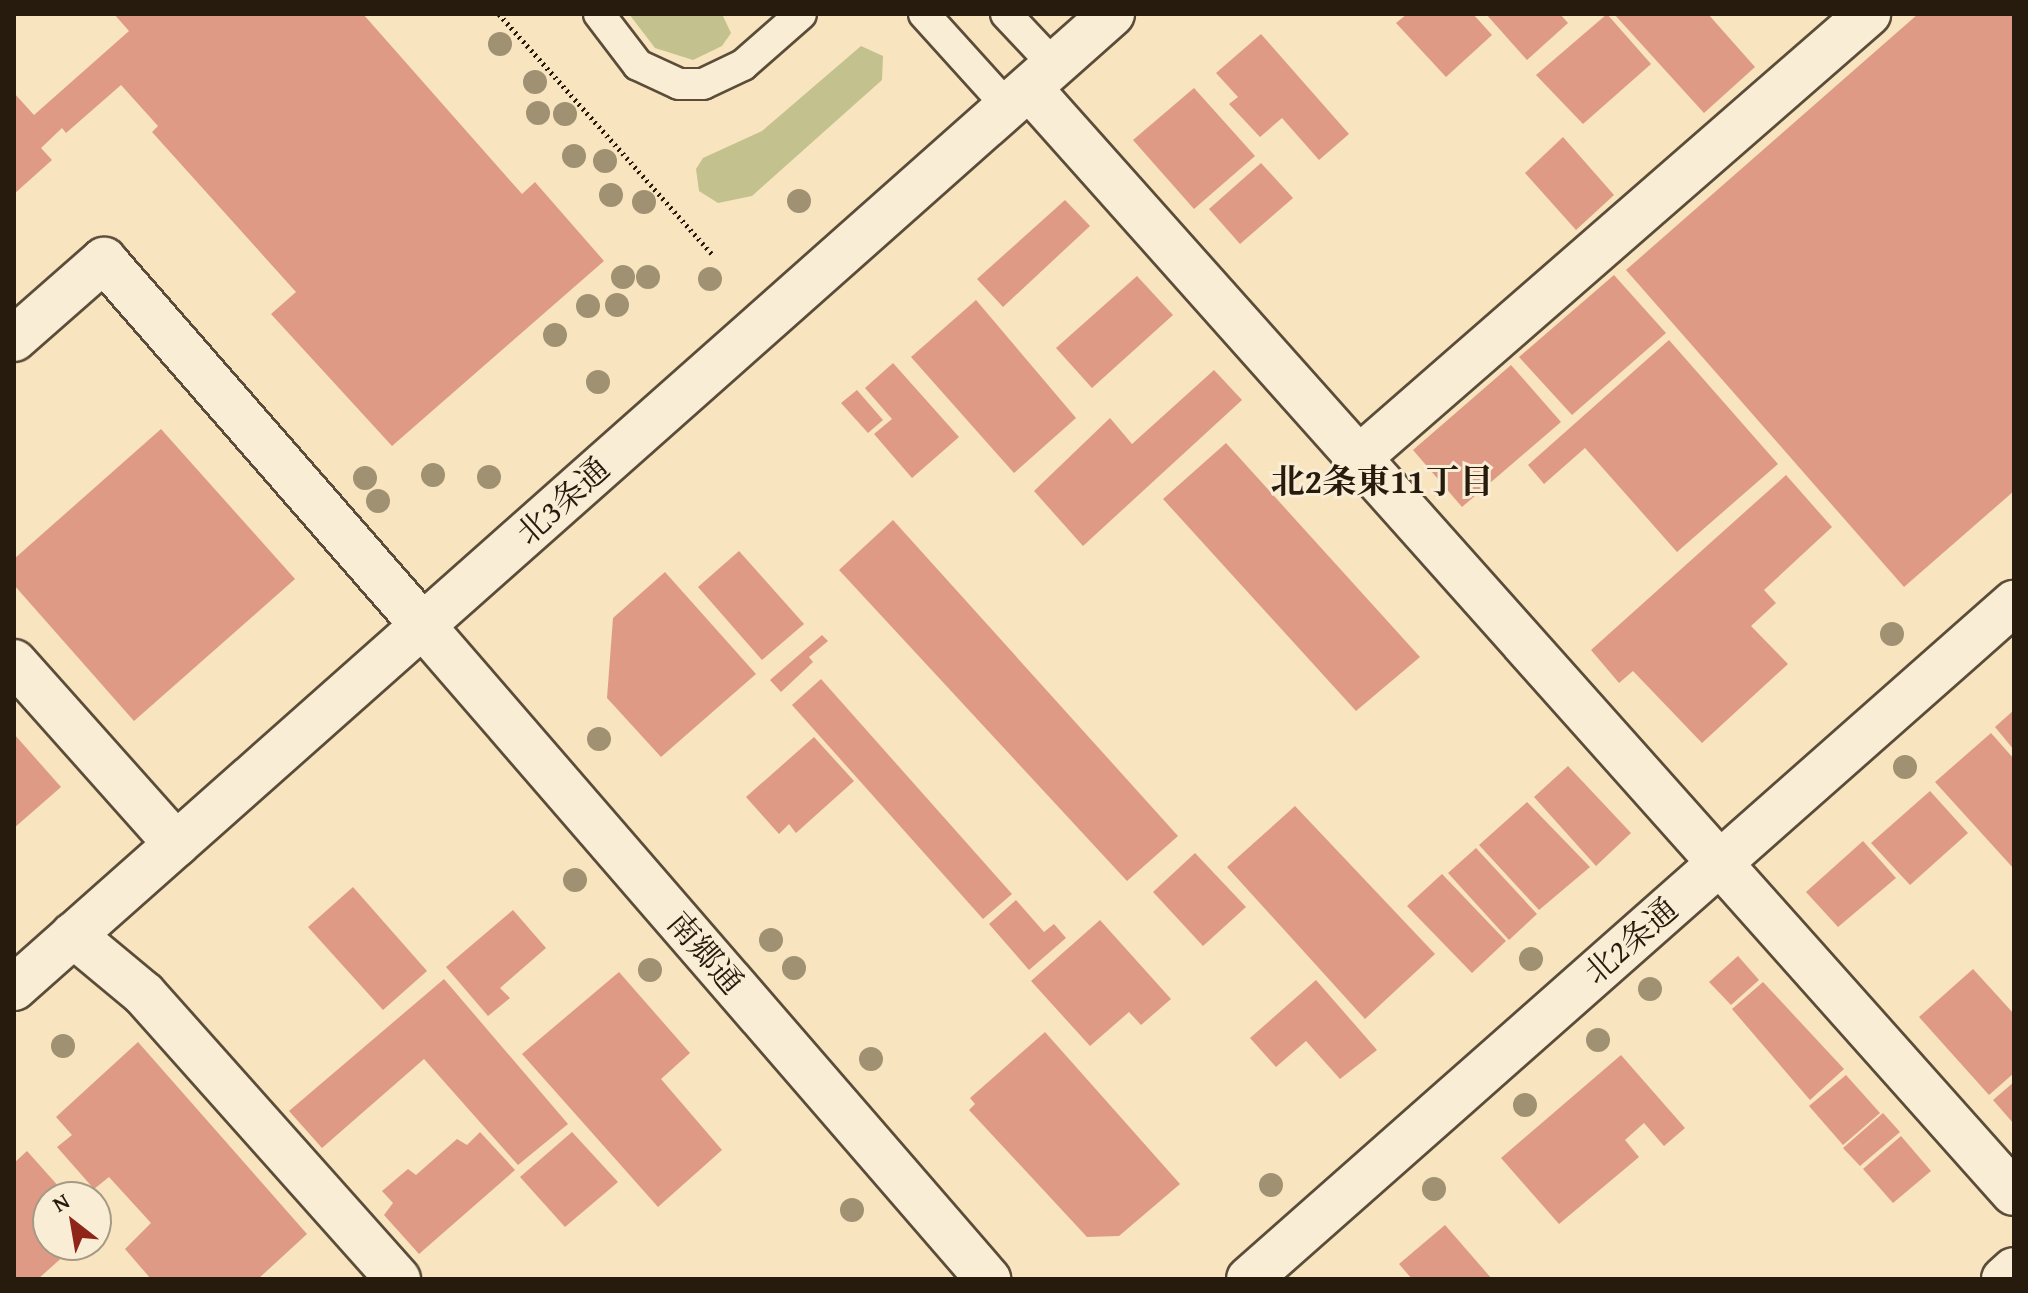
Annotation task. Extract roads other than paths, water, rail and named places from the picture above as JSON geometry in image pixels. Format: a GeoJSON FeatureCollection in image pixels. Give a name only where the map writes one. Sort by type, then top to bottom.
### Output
{"type":"FeatureCollection","features":[{"type":"Feature","properties":{"kind":"street","name":"北3条通"},"geometry":{"type":"LineString","coordinates":[[14,988],[1112,14]]}},
{"type":"Feature","properties":{"kind":"street"},"geometry":{"type":"LineString","coordinates":[[1361,456],[1868,14]]}},
{"type":"Feature","properties":{"kind":"street"},"geometry":{"type":"LineString","coordinates":[[1030,86],[2014,1193]]}},
{"type":"Feature","properties":{"kind":"street","name":"南郷通"},"geometry":{"type":"LineString","coordinates":[[14,339],[104,260],[988,1279]]}},
{"type":"Feature","properties":{"kind":"street","name":"北2条通"},"geometry":{"type":"LineString","coordinates":[[1249,1279],[2014,603]]}},
{"type":"Feature","properties":{"kind":"street"},"geometry":{"type":"LineString","coordinates":[[14,662],[176,844]]}},
{"type":"Feature","properties":{"kind":"street"},"geometry":{"type":"LineString","coordinates":[[73,935],[144,994],[398,1279]]}},
{"type":"Feature","properties":{"kind":"street"},"geometry":{"type":"LineString","coordinates":[[2004,1279],[2014,1270]]}},
{"type":"Feature","properties":{"kind":"lane"},"geometry":{"type":"LineString","coordinates":[[599,14],[638,65],[679,84],[703,84],[743,65],[801,14]]}},
{"type":"Feature","properties":{"kind":"lane"},"geometry":{"type":"LineString","coordinates":[[924,14],[1030,86]]}},
{"type":"Feature","properties":{"kind":"lane"},"geometry":{"type":"LineString","coordinates":[[1006,14],[1030,86]]}},
{"type":"Feature","properties":{"kind":"district","name":"北2条東11丁目"},"geometry":{"type":"Point","coordinates":[1382,481]}}]}
